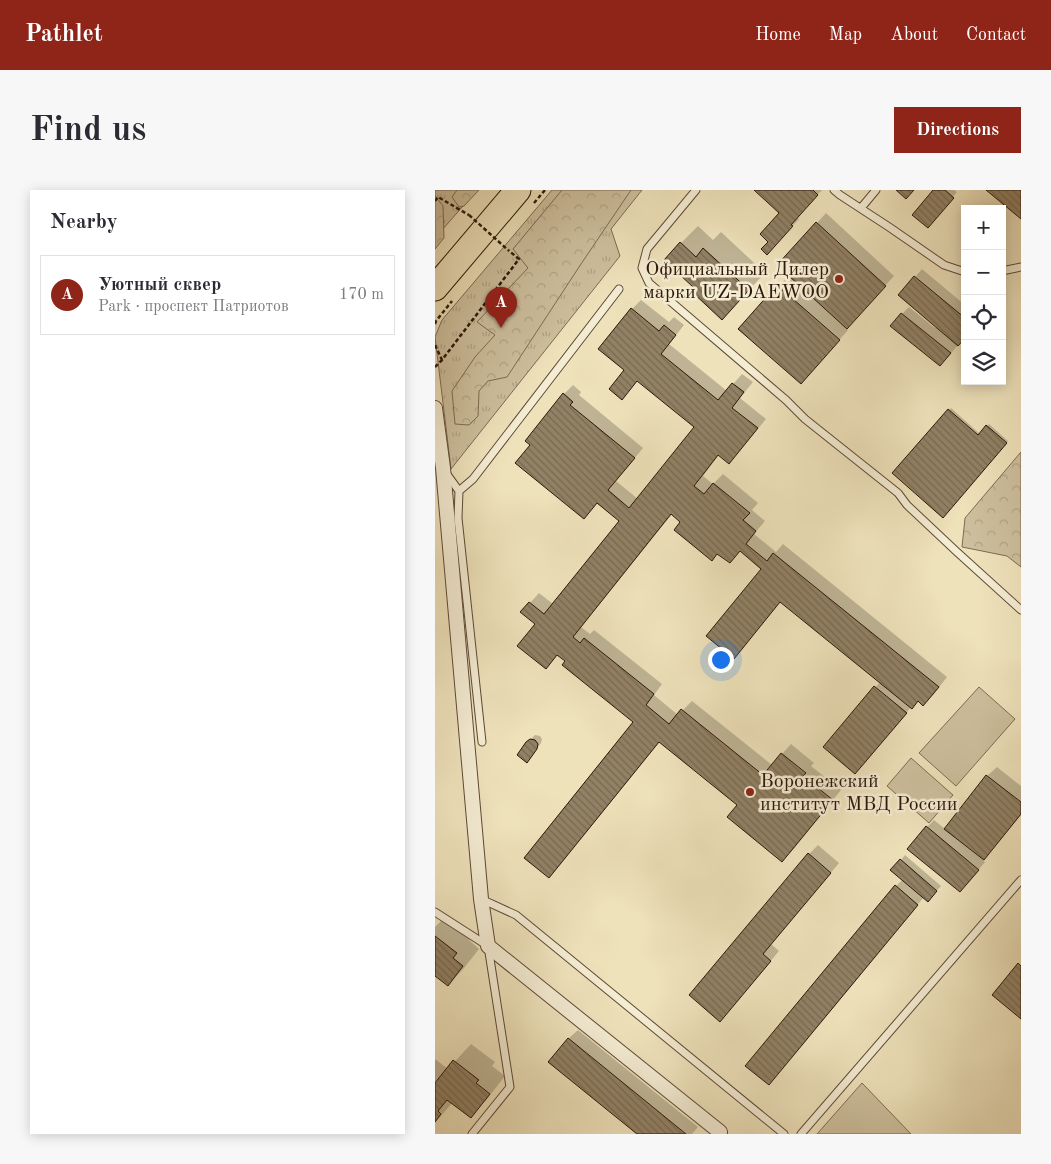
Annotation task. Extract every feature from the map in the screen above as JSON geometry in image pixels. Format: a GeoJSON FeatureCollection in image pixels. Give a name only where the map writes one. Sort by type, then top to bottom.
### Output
{"type":"FeatureCollection","features":[{"type":"Feature","properties":{"kind":"highway"},"geometry":{"type":"LineString","coordinates":[[435,288],[518,190]]}},
{"type":"Feature","properties":{"kind":"street"},"geometry":{"type":"LineString","coordinates":[[435,408],[443,468],[481,899],[488,946],[720,1132]]}},
{"type":"Feature","properties":{"kind":"lane"},"geometry":{"type":"LineString","coordinates":[[696,190],[647,249],[642,268],[649,284],[786,400],[805,419],[898,492],[907,505],[1021,610]]}},
{"type":"Feature","properties":{"kind":"lane"},"geometry":{"type":"LineString","coordinates":[[834,190],[944,266],[961,271]]}},
{"type":"Feature","properties":{"kind":"lane"},"geometry":{"type":"LineString","coordinates":[[861,208],[876,190]]}},
{"type":"Feature","properties":{"kind":"lane"},"geometry":{"type":"LineString","coordinates":[[1006,270],[1021,267]]}},
{"type":"Feature","properties":{"kind":"lane"},"geometry":{"type":"LineString","coordinates":[[459,491],[473,478],[619,289]]}},
{"type":"Feature","properties":{"kind":"lane"},"geometry":{"type":"LineString","coordinates":[[443,468],[459,491],[458,518],[482,742]]}},
{"type":"Feature","properties":{"kind":"lane"},"geometry":{"type":"LineString","coordinates":[[801,1134],[1021,880]]}},
{"type":"Feature","properties":{"kind":"lane"},"geometry":{"type":"LineString","coordinates":[[481,899],[516,915],[784,1134]]}},
{"type":"Feature","properties":{"kind":"lane"},"geometry":{"type":"LineString","coordinates":[[435,912],[488,946],[510,1087],[472,1134]]}},
{"type":"Feature","properties":{"kind":"path"},"geometry":{"type":"LineString","coordinates":[[435,201],[438,197],[469,215],[519,259],[443,360],[435,367]]}},
{"type":"Feature","properties":{"kind":"path"},"geometry":{"type":"LineString","coordinates":[[435,345],[443,360]]}},
{"type":"Feature","properties":{"kind":"green space"},"geometry":{"type":"Polygon","coordinates":[[[435,190],[477,190],[435,238],[435,190]]]}},
{"type":"Feature","properties":{"kind":"green space"},"geometry":{"type":"Polygon","coordinates":[[[457,190],[479,190],[464,206],[459,207],[452,197],[457,190]]]}},
{"type":"Feature","properties":{"kind":"green space"},"geometry":{"type":"Polygon","coordinates":[[[552,190],[642,190],[611,229],[620,256],[451,469],[435,337],[442,320],[552,190]]]}},
{"type":"Feature","properties":{"kind":"green space"},"geometry":{"type":"Polygon","coordinates":[[[562,190],[631,190],[507,377],[488,381],[479,391],[478,416],[469,425],[455,424],[452,391],[475,357],[495,335],[477,322],[528,268],[513,249],[562,190]]]}},
{"type":"Feature","properties":{"kind":"green space"},"geometry":{"type":"Polygon","coordinates":[[[435,196],[443,206],[444,238],[435,249],[435,196]]]}},
{"type":"Feature","properties":{"kind":"green space"},"geometry":{"type":"Polygon","coordinates":[[[1021,452],[1021,567],[1007,556],[962,547],[965,518],[1021,452]]]}},
{"type":"Feature","properties":{"kind":"green space"},"geometry":{"type":"Polygon","coordinates":[[[979,687],[1015,719],[956,786],[919,753],[979,687]]]}},
{"type":"Feature","properties":{"kind":"green space"},"geometry":{"type":"Polygon","coordinates":[[[911,758],[953,795],[929,823],[887,786],[911,758]]]}},
{"type":"Feature","properties":{"kind":"green space"},"geometry":{"type":"Polygon","coordinates":[[[862,1083],[911,1134],[817,1134],[862,1083]]]}},
{"type":"Feature","properties":{"kind":"building"},"geometry":{"type":"Polygon","coordinates":[[[754,190],[813,190],[818,195],[767,255],[761,249],[768,242],[760,234],[779,213],[754,190]]]}},
{"type":"Feature","properties":{"kind":"building"},"geometry":{"type":"Polygon","coordinates":[[[896,190],[914,190],[906,199],[896,190]]]}},
{"type":"Feature","properties":{"kind":"building"},"geometry":{"type":"Polygon","coordinates":[[[933,190],[945,190],[954,198],[928,228],[912,215],[933,190]]]}},
{"type":"Feature","properties":{"kind":"building"},"geometry":{"type":"Polygon","coordinates":[[[986,190],[1021,190],[1021,219],[986,190]]]}},
{"type":"Feature","properties":{"kind":"building"},"geometry":{"type":"Polygon","coordinates":[[[816,222],[886,286],[847,329],[777,265],[816,222]]]}},
{"type":"Feature","properties":{"kind":"building"},"geometry":{"type":"Polygon","coordinates":[[[680,242],[696,257],[703,248],[749,290],[722,320],[690,290],[693,287],[664,260],[680,242]]]}},
{"type":"Feature","properties":{"kind":"building"},"geometry":{"type":"Polygon","coordinates":[[[914,276],[961,315],[961,343],[958,346],[898,295],[914,276]]]}},
{"type":"Feature","properties":{"kind":"building"},"geometry":{"type":"Polygon","coordinates":[[[777,285],[840,340],[801,384],[738,329],[777,285]]]}},
{"type":"Feature","properties":{"kind":"building","name":"Воронежский институт МВД России"},"geometry":{"type":"Polygon","coordinates":[[[631,308],[659,331],[664,325],[676,335],[661,354],[718,400],[732,383],[744,392],[732,408],[758,428],[729,464],[718,455],[694,486],[704,494],[713,483],[750,513],[743,520],[756,531],[746,544],[767,561],[773,553],[939,687],[923,706],[918,701],[912,709],[780,602],[734,659],[706,636],[761,569],[740,551],[730,563],[717,554],[712,561],[674,530],[680,522],[671,514],[573,637],[580,643],[584,638],[654,694],[646,705],[669,724],[681,709],[763,775],[781,753],[806,773],[803,776],[833,800],[782,862],[727,817],[737,805],[659,742],[549,878],[524,858],[633,722],[562,665],[565,661],[557,655],[546,669],[517,646],[535,624],[520,612],[529,602],[544,614],[619,521],[597,503],[584,519],[515,463],[530,445],[525,441],[563,393],[573,402],[570,405],[635,458],[608,490],[629,508],[694,427],[637,381],[622,400],[609,389],[624,370],[598,349],[631,308]]]}},
{"type":"Feature","properties":{"kind":"building"},"geometry":{"type":"Polygon","coordinates":[[[901,313],[951,353],[940,366],[890,326],[901,313]]]}},
{"type":"Feature","properties":{"kind":"building"},"geometry":{"type":"Polygon","coordinates":[[[948,409],[978,435],[986,425],[1007,443],[943,518],[892,473],[948,409]]]}},
{"type":"Feature","properties":{"kind":"building"},"geometry":{"type":"Polygon","coordinates":[[[874,686],[907,713],[855,774],[823,747],[874,686]]]}},
{"type":"Feature","properties":{"kind":"building"},"geometry":{"type":"Polygon","coordinates":[[[530,739],[535,740],[538,744],[537,749],[527,763],[517,755],[530,739]]]}},
{"type":"Feature","properties":{"kind":"building"},"geometry":{"type":"Polygon","coordinates":[[[986,775],[1021,802],[1021,814],[984,860],[944,829],[986,775]]]}},
{"type":"Feature","properties":{"kind":"building"},"geometry":{"type":"Polygon","coordinates":[[[926,826],[979,870],[960,892],[907,849],[926,826]]]}},
{"type":"Feature","properties":{"kind":"building"},"geometry":{"type":"Polygon","coordinates":[[[808,853],[831,873],[763,954],[771,961],[720,1022],[689,995],[808,853]]]}},
{"type":"Feature","properties":{"kind":"building"},"geometry":{"type":"Polygon","coordinates":[[[900,859],[937,891],[928,902],[890,870],[900,859]]]}},
{"type":"Feature","properties":{"kind":"building"},"geometry":{"type":"Polygon","coordinates":[[[895,885],[918,905],[769,1085],[745,1066],[895,885]]]}},
{"type":"Feature","properties":{"kind":"building"},"geometry":{"type":"Polygon","coordinates":[[[435,936],[457,953],[453,958],[463,966],[448,986],[435,976],[435,936]]]}},
{"type":"Feature","properties":{"kind":"building"},"geometry":{"type":"Polygon","coordinates":[[[1018,963],[1021,966],[1021,1019],[992,995],[1018,963]]]}},
{"type":"Feature","properties":{"kind":"building"},"geometry":{"type":"Polygon","coordinates":[[[568,1038],[686,1134],[637,1134],[548,1062],[568,1038]]]}},
{"type":"Feature","properties":{"kind":"building"},"geometry":{"type":"Polygon","coordinates":[[[453,1060],[479,1080],[476,1083],[490,1094],[471,1118],[447,1100],[438,1111],[441,1114],[435,1122],[435,1083],[453,1060]]]}},
{"type":"Feature","properties":{"kind":"place","name":"Официальный Дилер марки UZ-DAEWOO"},"geometry":{"type":"Point","coordinates":[839,279]}},
{"type":"Feature","properties":{"kind":"place","name":"Уютный сквер"},"geometry":{"type":"Point","coordinates":[501,328]}},
{"type":"Feature","properties":{"kind":"place","name":"Воронежский институт МВД России"},"geometry":{"type":"Point","coordinates":[750,792]}}]}
